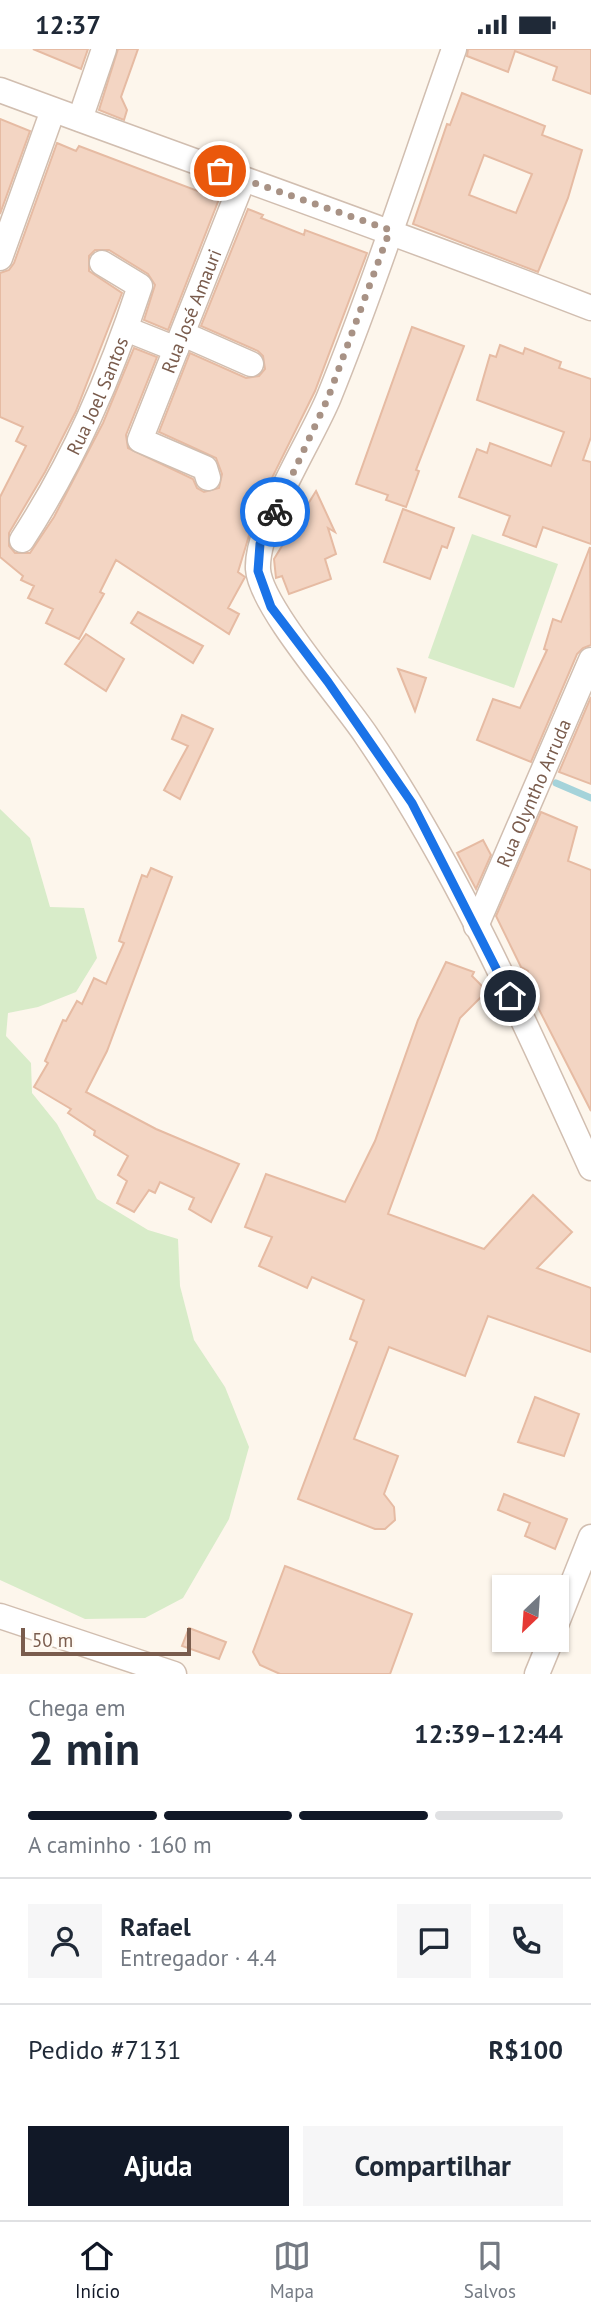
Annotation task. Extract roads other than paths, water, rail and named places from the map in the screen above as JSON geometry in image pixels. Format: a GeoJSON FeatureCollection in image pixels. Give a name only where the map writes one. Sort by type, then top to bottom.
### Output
{"type":"FeatureCollection","features":[{"type":"Feature","properties":{"kind":"street"},"geometry":{"type":"LineString","coordinates":[[80,119],[104,49]]}},
{"type":"Feature","properties":{"kind":"street"},"geometry":{"type":"LineString","coordinates":[[454,49],[328,398],[260,544],[258,571],[271,607],[328,682],[412,803],[476,926],[591,1168]]}},
{"type":"Feature","properties":{"kind":"street"},"geometry":{"type":"LineString","coordinates":[[0,90],[243,180],[390,230],[591,307]]}},
{"type":"Feature","properties":{"kind":"street"},"geometry":{"type":"LineString","coordinates":[[0,258],[53,110]]}},
{"type":"Feature","properties":{"kind":"street","name":"Rua José Amauri"},"geometry":{"type":"LineString","coordinates":[[208,478],[205,468],[141,440],[243,180]]}},
{"type":"Feature","properties":{"kind":"street","name":"Rua Joel Santos"},"geometry":{"type":"LineString","coordinates":[[22,540],[59,482],[81,439],[126,329],[140,286],[102,263]]}},
{"type":"Feature","properties":{"kind":"street"},"geometry":{"type":"LineString","coordinates":[[126,329],[251,364]]}},
{"type":"Feature","properties":{"kind":"street","name":"Rua Olyntho Arruda"},"geometry":{"type":"LineString","coordinates":[[476,926],[591,660]]}},
{"type":"Feature","properties":{"kind":"street"},"geometry":{"type":"LineString","coordinates":[[569,1592],[591,1537]]}},
{"type":"Feature","properties":{"kind":"street"},"geometry":{"type":"LineString","coordinates":[[0,1616],[174,1674]]}},
{"type":"Feature","properties":{"kind":"street"},"geometry":{"type":"LineString","coordinates":[[537,1674],[546,1652]]}},
{"type":"Feature","properties":{"kind":"waterway"},"geometry":{"type":"LineString","coordinates":[[556,783],[591,798]]}}]}
